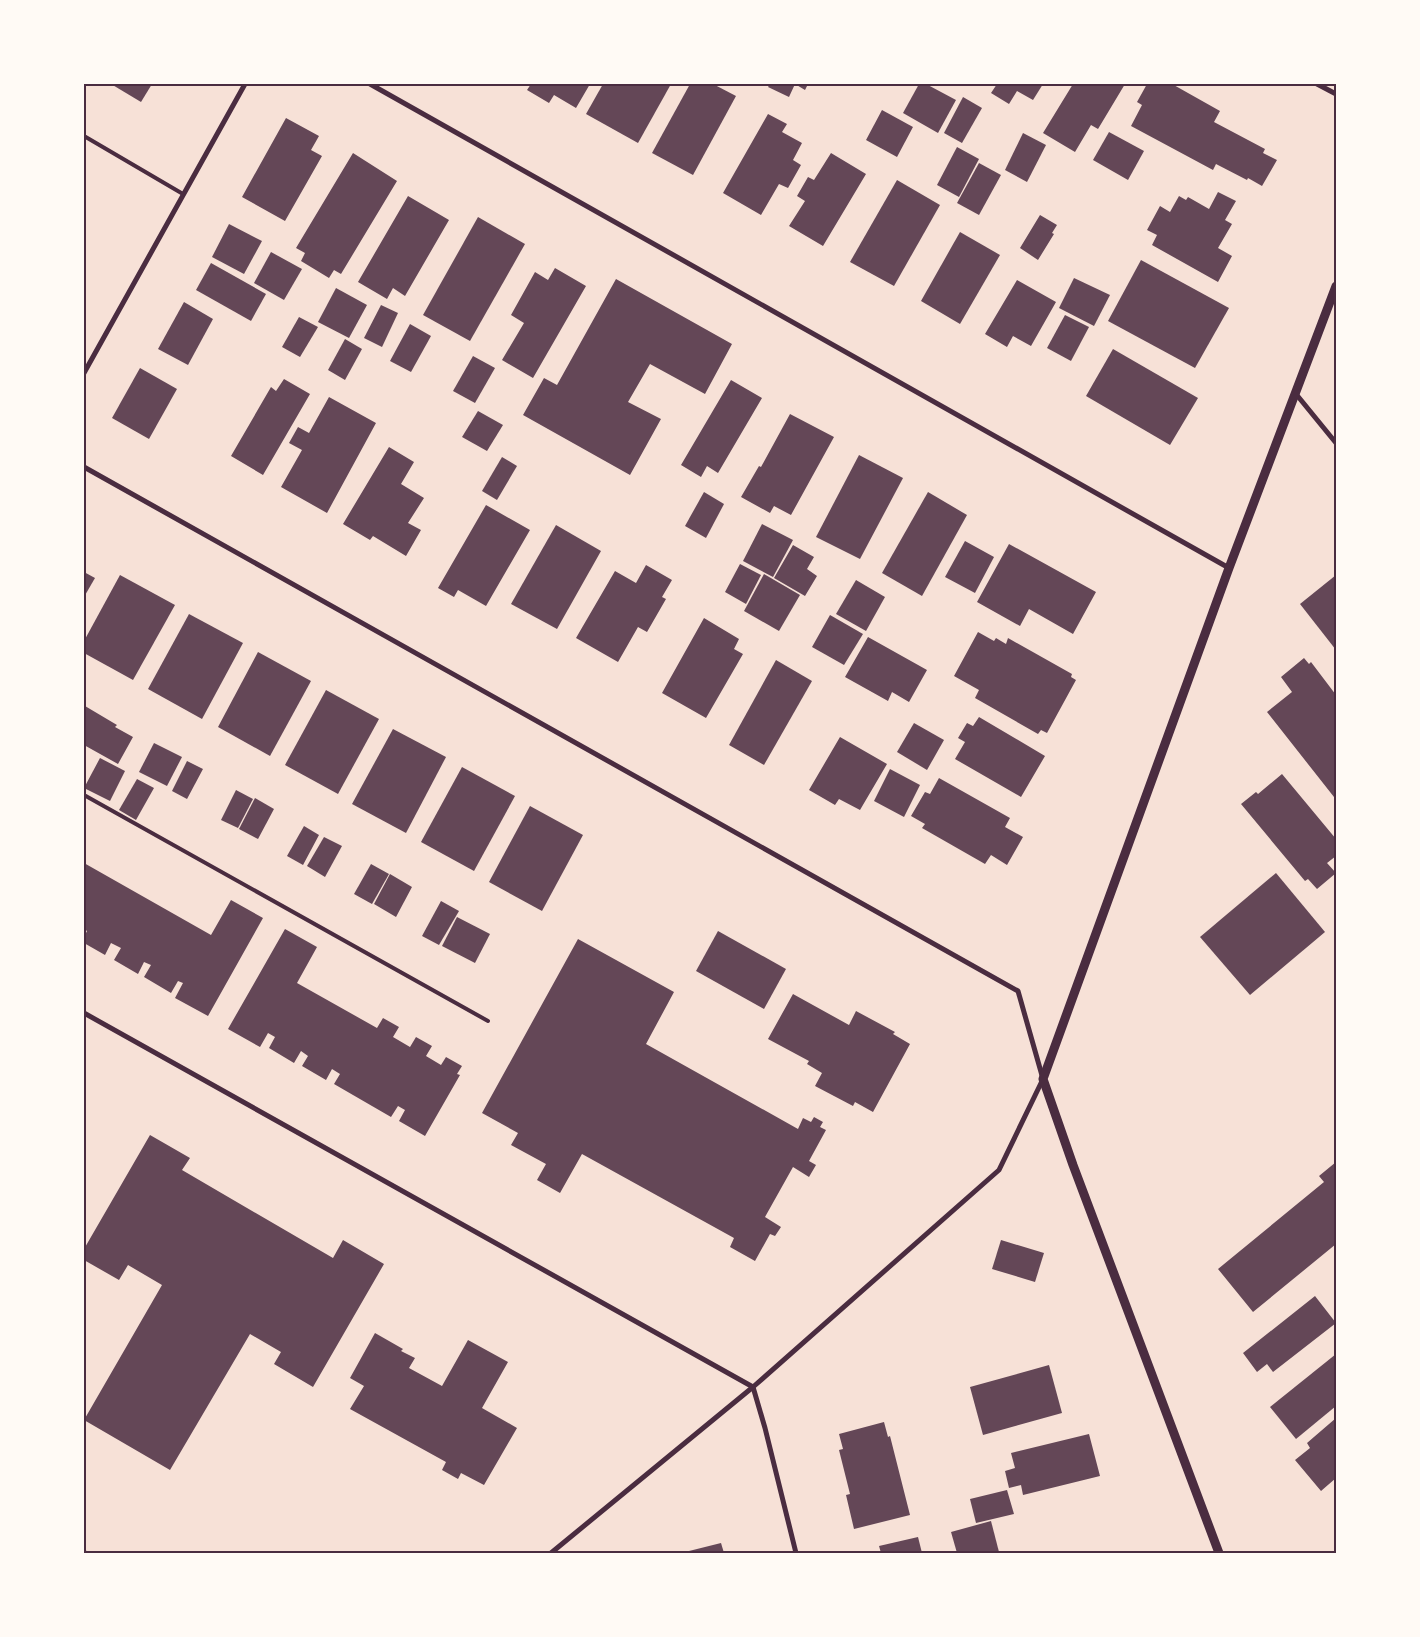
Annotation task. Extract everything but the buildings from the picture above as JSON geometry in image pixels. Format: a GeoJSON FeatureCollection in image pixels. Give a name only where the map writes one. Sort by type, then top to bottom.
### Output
{"type":"FeatureCollection","features":[{"type":"Feature","properties":{"kind":"street"},"geometry":{"type":"LineString","coordinates":[[84,373],[245,84]]}},
{"type":"Feature","properties":{"kind":"street"},"geometry":{"type":"LineString","coordinates":[[370,84],[1229,568]]}},
{"type":"Feature","properties":{"kind":"street"},"geometry":{"type":"LineString","coordinates":[[1317,84],[1336,94]]}},
{"type":"Feature","properties":{"kind":"street"},"geometry":{"type":"LineString","coordinates":[[551,1553],[753,1386],[998,1170],[1043,1079],[1229,568],[1336,286]]}},
{"type":"Feature","properties":{"kind":"street"},"geometry":{"type":"LineString","coordinates":[[1296,394],[1336,443]]}},
{"type":"Feature","properties":{"kind":"street"},"geometry":{"type":"LineString","coordinates":[[84,467],[1018,991],[1043,1079],[1072,1165],[1219,1553]]}},
{"type":"Feature","properties":{"kind":"street"},"geometry":{"type":"LineString","coordinates":[[84,1013],[753,1386],[796,1553]]}},
{"type":"Feature","properties":{"kind":"lane"},"geometry":{"type":"LineString","coordinates":[[84,136],[183,194]]}},
{"type":"Feature","properties":{"kind":"lane"},"geometry":{"type":"LineString","coordinates":[[84,795],[488,1021]]}}]}
